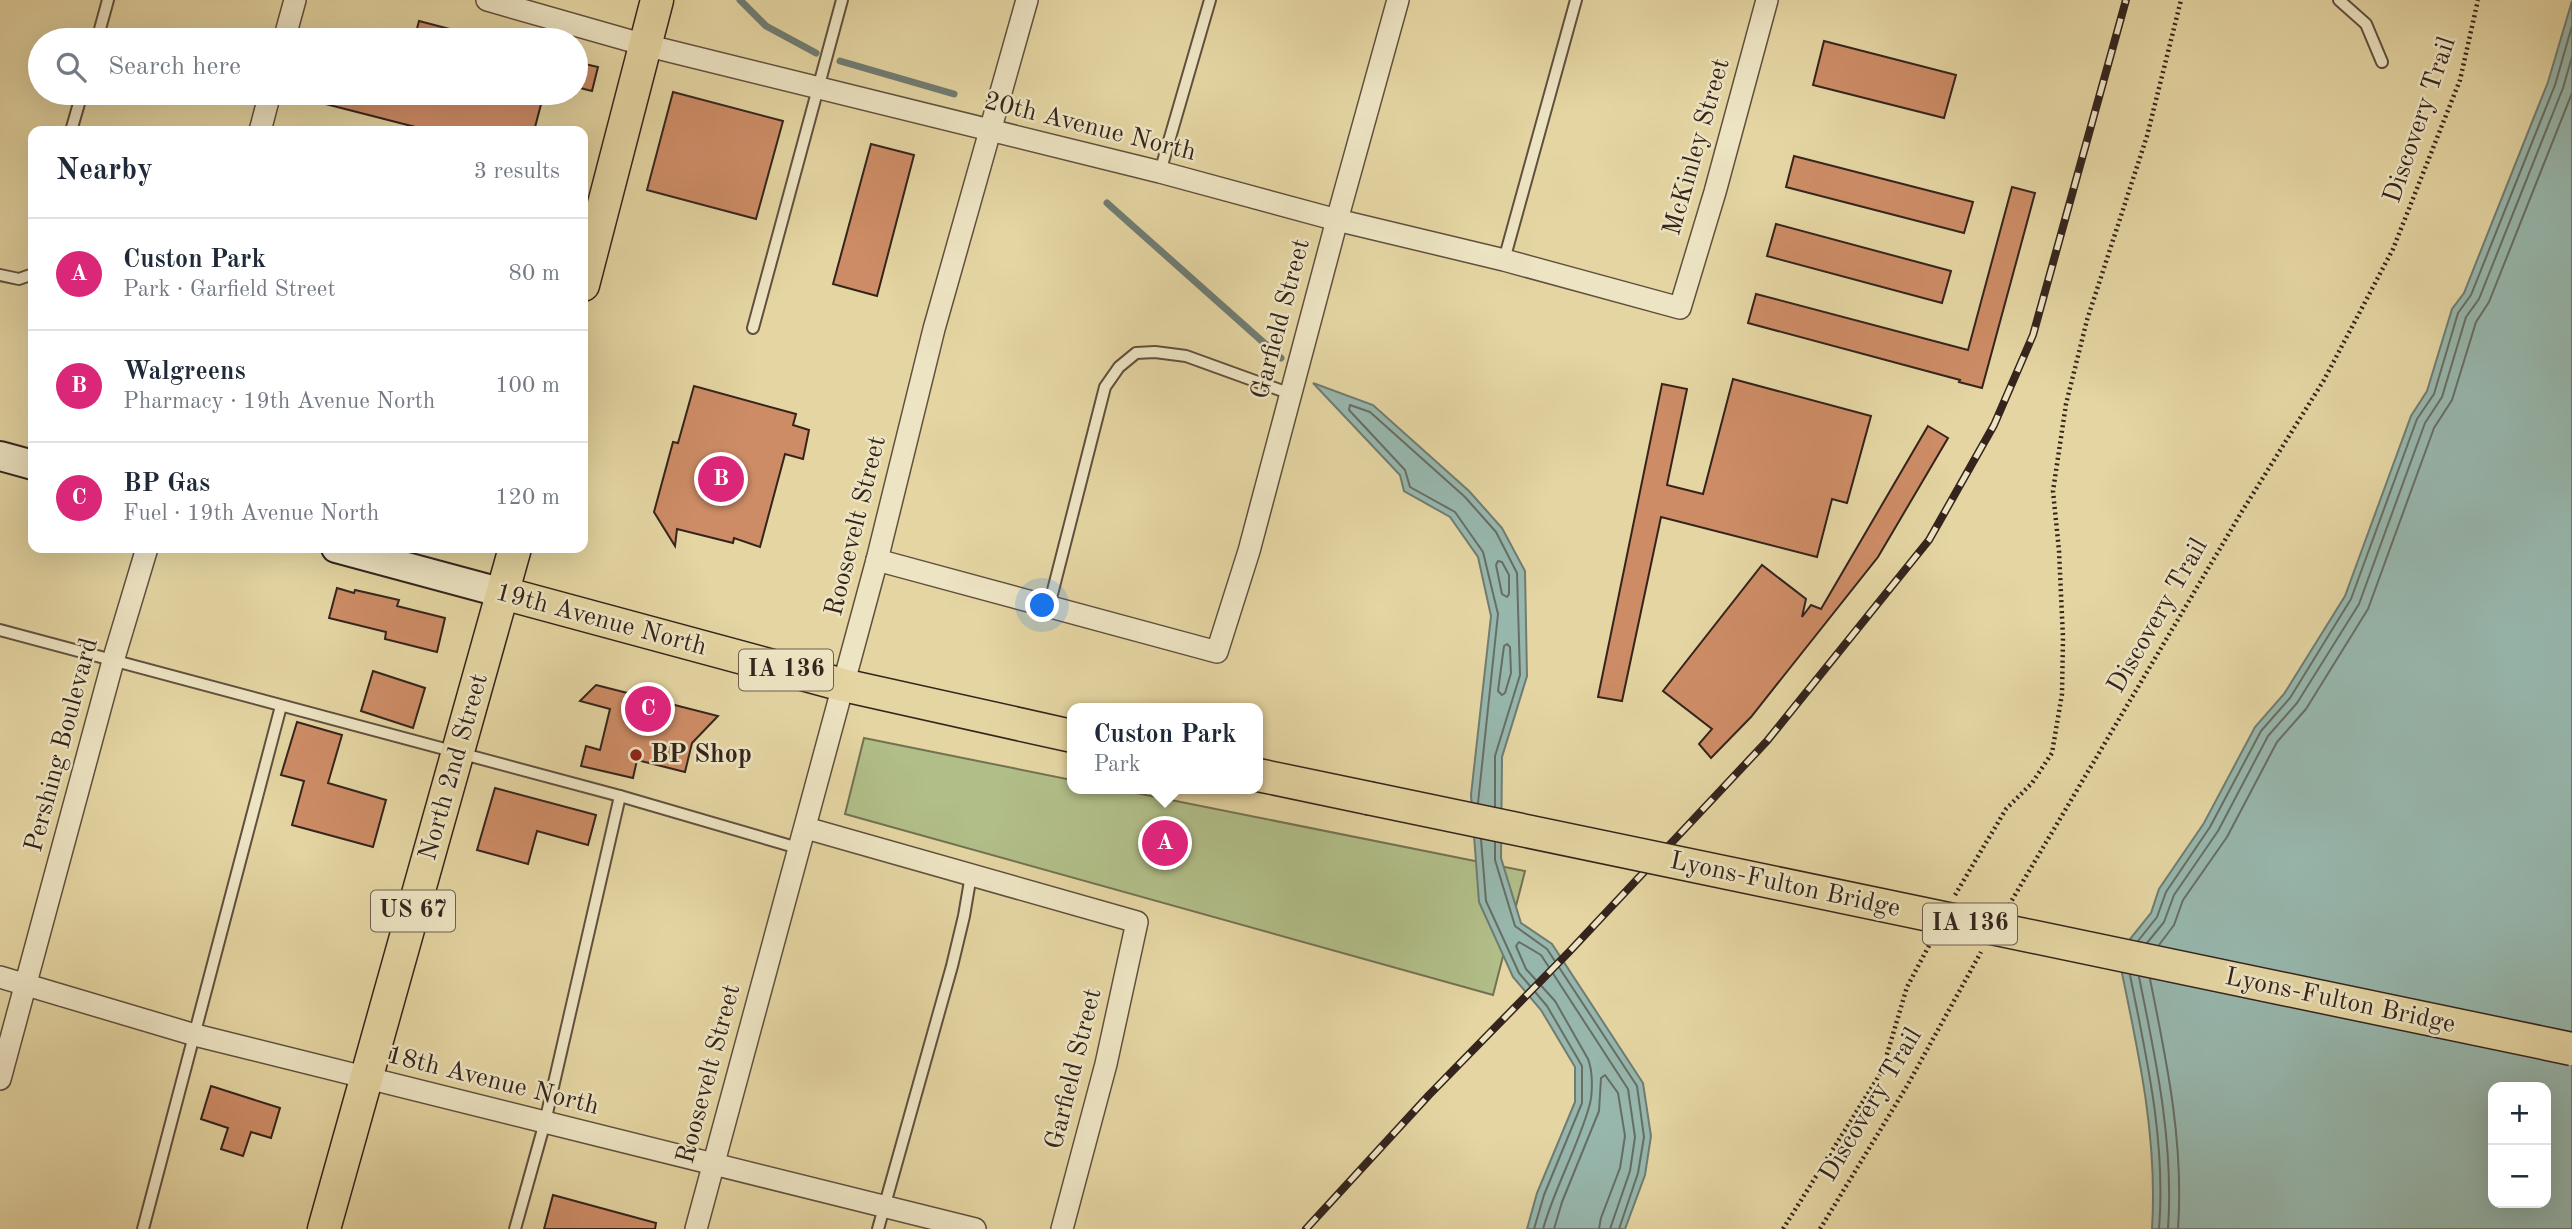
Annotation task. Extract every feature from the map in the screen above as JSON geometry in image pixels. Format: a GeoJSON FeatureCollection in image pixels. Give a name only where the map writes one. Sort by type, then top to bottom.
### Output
{"type":"FeatureCollection","features":[{"type":"Feature","properties":{"kind":"main road"},"geometry":{"type":"LineString","coordinates":[[588,266],[657,0]]}},
{"type":"Feature","properties":{"kind":"main road"},"geometry":{"type":"LineString","coordinates":[[0,456],[28,464]]}},
{"type":"Feature","properties":{"kind":"main road","name":"19th Avenue North"},"geometry":{"type":"LineString","coordinates":[[354,553],[843,685],[1067,735]]}},
{"type":"Feature","properties":{"kind":"main road","name":"North 2nd Street"},"geometry":{"type":"LineString","coordinates":[[324,1229],[514,553]]}},
{"type":"Feature","properties":{"kind":"main road","name":"Lyons-Fulton Bridge"},"geometry":{"type":"LineString","coordinates":[[1263,776],[2572,1049]]}},
{"type":"Feature","properties":{"kind":"street"},"geometry":{"type":"LineString","coordinates":[[287,28],[295,0]]}},
{"type":"Feature","properties":{"kind":"street","name":"20th Avenue North"},"geometry":{"type":"LineString","coordinates":[[487,0],[585,28]]}},
{"type":"Feature","properties":{"kind":"street","name":"Roosevelt Street"},"geometry":{"type":"LineString","coordinates":[[696,1229],[877,561],[934,329],[1027,0]]}},
{"type":"Feature","properties":{"kind":"street","name":"Garfield Street"},"geometry":{"type":"LineString","coordinates":[[1049,606],[1217,652],[1249,551],[1398,0]]}},
{"type":"Feature","properties":{"kind":"street","name":"McKinley Street"},"geometry":{"type":"LineString","coordinates":[[1680,308],[1715,192],[1767,0]]}},
{"type":"Feature","properties":{"kind":"street","name":"20th Avenue North"},"geometry":{"type":"LineString","coordinates":[[588,29],[1160,172],[1680,308]]}},
{"type":"Feature","properties":{"kind":"street"},"geometry":{"type":"LineString","coordinates":[[261,126],[267,105]]}},
{"type":"Feature","properties":{"kind":"street","name":"Pershing Boulevard"},"geometry":{"type":"LineString","coordinates":[[0,1079],[113,661],[145,553]]}},
{"type":"Feature","properties":{"kind":"street"},"geometry":{"type":"LineString","coordinates":[[877,561],[1049,606]]}},
{"type":"Feature","properties":{"kind":"street"},"geometry":{"type":"LineString","coordinates":[[806,828],[971,875]]}},
{"type":"Feature","properties":{"kind":"street","name":"Garfield Street"},"geometry":{"type":"LineString","coordinates":[[971,875],[1137,922],[1106,1064],[1062,1229]]}},
{"type":"Feature","properties":{"kind":"street","name":"18th Avenue North"},"geometry":{"type":"LineString","coordinates":[[0,977],[195,1035],[975,1229]]}},
{"type":"Feature","properties":{"kind":"lane"},"geometry":{"type":"LineString","coordinates":[[100,28],[108,0]]}},
{"type":"Feature","properties":{"kind":"lane"},"geometry":{"type":"LineString","coordinates":[[753,328],[842,0]]}},
{"type":"Feature","properties":{"kind":"lane"},"geometry":{"type":"LineString","coordinates":[[1160,172],[1210,0]]}},
{"type":"Feature","properties":{"kind":"lane"},"geometry":{"type":"LineString","coordinates":[[1504,260],[1576,0]]}},
{"type":"Feature","properties":{"kind":"lane"},"geometry":{"type":"LineString","coordinates":[[2339,0],[2366,24],[2382,62]]}},
{"type":"Feature","properties":{"kind":"lane"},"geometry":{"type":"LineString","coordinates":[[72,126],[79,105]]}},
{"type":"Feature","properties":{"kind":"lane"},"geometry":{"type":"LineString","coordinates":[[0,275],[19,279],[28,276]]}},
{"type":"Feature","properties":{"kind":"lane"},"geometry":{"type":"LineString","coordinates":[[1049,606],[1105,387],[1119,367],[1136,354],[1155,352],[1186,356],[1291,394]]}},
{"type":"Feature","properties":{"kind":"lane"},"geometry":{"type":"LineString","coordinates":[[0,630],[620,796],[798,848]]}},
{"type":"Feature","properties":{"kind":"lane"},"geometry":{"type":"LineString","coordinates":[[143,1229],[281,706]]}},
{"type":"Feature","properties":{"kind":"lane"},"geometry":{"type":"LineString","coordinates":[[514,1229],[545,1122],[620,796]]}},
{"type":"Feature","properties":{"kind":"lane"},"geometry":{"type":"LineString","coordinates":[[878,1229],[952,965],[971,875]]}},
{"type":"Feature","properties":{"kind":"path"},"geometry":{"type":"LineString","coordinates":[[1954,897],[2006,809],[2032,783],[2052,753],[2062,694],[2063,638],[2053,491],[2066,404],[2087,320],[2147,136],[2182,0]]}},
{"type":"Feature","properties":{"kind":"path","name":"Discovery Trail"},"geometry":{"type":"LineString","coordinates":[[2003,915],[2241,513],[2325,380],[2393,249],[2460,80],[2478,0]]}},
{"type":"Feature","properties":{"kind":"path"},"geometry":{"type":"LineString","coordinates":[[1783,1229],[1882,1071],[1907,987],[1936,931]]}},
{"type":"Feature","properties":{"kind":"path","name":"Discovery Trail"},"geometry":{"type":"LineString","coordinates":[[1820,1229],[1907,1086],[1982,951]]}},
{"type":"Feature","properties":{"kind":"green space"},"geometry":{"type":"Polygon","coordinates":[[[864,738],[1067,779],[1067,794],[1141,794],[1525,871],[1493,995],[845,814],[864,738]]]}},
{"type":"Feature","properties":{"kind":"water"},"geometry":{"type":"Polygon","coordinates":[[[2572,1],[2572,1229],[2152,1229],[2149,1124],[2139,1056],[2118,954],[2151,913],[2159,889],[2204,823],[2255,727],[2284,694],[2345,596],[2411,416],[2427,391],[2452,309],[2464,293],[2548,82],[2572,1]]]}},
{"type":"Feature","properties":{"kind":"water"},"geometry":{"type":"Polygon","coordinates":[[[1313,383],[1373,405],[1469,491],[1502,528],[1525,571],[1527,676],[1502,757],[1501,858],[1521,923],[1552,944],[1643,1083],[1651,1136],[1645,1175],[1625,1229],[1527,1229],[1537,1193],[1575,1102],[1575,1067],[1541,1010],[1513,977],[1479,902],[1471,795],[1491,616],[1478,557],[1450,517],[1404,491],[1400,475],[1313,383]]]}},
{"type":"Feature","properties":{"kind":"building"},"geometry":{"type":"Polygon","coordinates":[[[419,21],[446,28],[417,28],[419,21]]]}},
{"type":"Feature","properties":{"kind":"building"},"geometry":{"type":"Polygon","coordinates":[[[1824,41],[1956,75],[1944,118],[1813,85],[1824,41]]]}},
{"type":"Feature","properties":{"kind":"building"},"geometry":{"type":"Polygon","coordinates":[[[588,65],[598,67],[592,91],[588,90],[588,65]]]}},
{"type":"Feature","properties":{"kind":"building"},"geometry":{"type":"Polygon","coordinates":[[[673,92],[783,121],[756,219],[647,190],[673,92]]]}},
{"type":"Feature","properties":{"kind":"building"},"geometry":{"type":"Polygon","coordinates":[[[329,105],[541,105],[535,126],[411,126],[329,105]]]}},
{"type":"Feature","properties":{"kind":"building"},"geometry":{"type":"Polygon","coordinates":[[[871,144],[914,155],[877,296],[833,284],[871,144]]]}},
{"type":"Feature","properties":{"kind":"building"},"geometry":{"type":"Polygon","coordinates":[[[1794,156],[1973,202],[1964,233],[1786,187],[1794,156]]]}},
{"type":"Feature","properties":{"kind":"building"},"geometry":{"type":"Polygon","coordinates":[[[2012,187],[2035,193],[1982,388],[1748,323],[1756,294],[1968,350],[2012,187]]]}},
{"type":"Feature","properties":{"kind":"building"},"geometry":{"type":"Polygon","coordinates":[[[1776,224],[1951,271],[1942,303],[1767,256],[1776,224]]]}},
{"type":"Feature","properties":{"kind":"building"},"geometry":{"type":"Polygon","coordinates":[[[1733,379],[1871,416],[1847,503],[1832,499],[1817,557],[1661,517],[1622,701],[1598,697],[1662,384],[1687,389],[1667,485],[1703,494],[1733,379]]]}},
{"type":"Feature","properties":{"kind":"building"},"geometry":{"type":"Polygon","coordinates":[[[694,386],[796,414],[793,425],[809,430],[803,459],[785,454],[760,547],[734,538],[733,543],[677,529],[675,546],[654,512],[673,442],[678,443],[694,386]]]}},
{"type":"Feature","properties":{"kind":"building"},"geometry":{"type":"Polygon","coordinates":[[[1928,426],[1948,438],[1878,557],[1751,717],[1711,758],[1699,744],[1712,729],[1663,691],[1762,565],[1806,599],[1802,617],[1811,605],[1821,609],[1928,426]]]}},
{"type":"Feature","properties":{"kind":"building"},"geometry":{"type":"Polygon","coordinates":[[[337,588],[399,600],[397,606],[445,618],[437,652],[385,639],[386,632],[329,618],[337,588]]]}},
{"type":"Feature","properties":{"kind":"building"},"geometry":{"type":"Polygon","coordinates":[[[373,671],[425,688],[413,728],[361,711],[373,671]]]}},
{"type":"Feature","properties":{"kind":"building"},"geometry":{"type":"Polygon","coordinates":[[[596,685],[718,716],[692,743],[685,772],[637,760],[633,778],[581,766],[586,746],[600,750],[610,709],[580,701],[596,685]]]}},
{"type":"Feature","properties":{"kind":"building"},"geometry":{"type":"Polygon","coordinates":[[[297,722],[342,735],[328,783],[386,800],[373,847],[292,825],[304,781],[281,775],[297,722]]]}},
{"type":"Feature","properties":{"kind":"building"},"geometry":{"type":"Polygon","coordinates":[[[495,788],[596,815],[588,845],[537,831],[528,864],[477,850],[495,788]]]}},
{"type":"Feature","properties":{"kind":"building"},"geometry":{"type":"Polygon","coordinates":[[[211,1086],[280,1108],[271,1138],[251,1132],[243,1156],[221,1149],[228,1128],[201,1119],[211,1086]]]}},
{"type":"Feature","properties":{"kind":"building"},"geometry":{"type":"Polygon","coordinates":[[[553,1195],[656,1223],[655,1229],[544,1229],[553,1195]]]}},
{"type":"Feature","properties":{"kind":"waterway"},"geometry":{"type":"LineString","coordinates":[[740,0],[766,26],[816,53]]}},
{"type":"Feature","properties":{"kind":"waterway"},"geometry":{"type":"LineString","coordinates":[[840,61],[954,94]]}},
{"type":"Feature","properties":{"kind":"waterway"},"geometry":{"type":"LineString","coordinates":[[1107,203],[1281,358]]}},
{"type":"Feature","properties":{"kind":"railway"},"geometry":{"type":"LineString","coordinates":[[1306,1229],[1429,1095],[1569,952],[1767,741],[1929,540],[1994,425],[2033,335],[2126,0]]}},
{"type":"Feature","properties":{"kind":"place","name":"Walgreens"},"geometry":{"type":"Point","coordinates":[721,479]}},
{"type":"Feature","properties":{"kind":"place","name":"BP Gas"},"geometry":{"type":"Point","coordinates":[648,709]}},
{"type":"Feature","properties":{"kind":"place","name":"BP Shop"},"geometry":{"type":"Point","coordinates":[636,755]}},
{"type":"Feature","properties":{"kind":"place","name":"Custon Park"},"geometry":{"type":"Point","coordinates":[1165,843]}}]}
